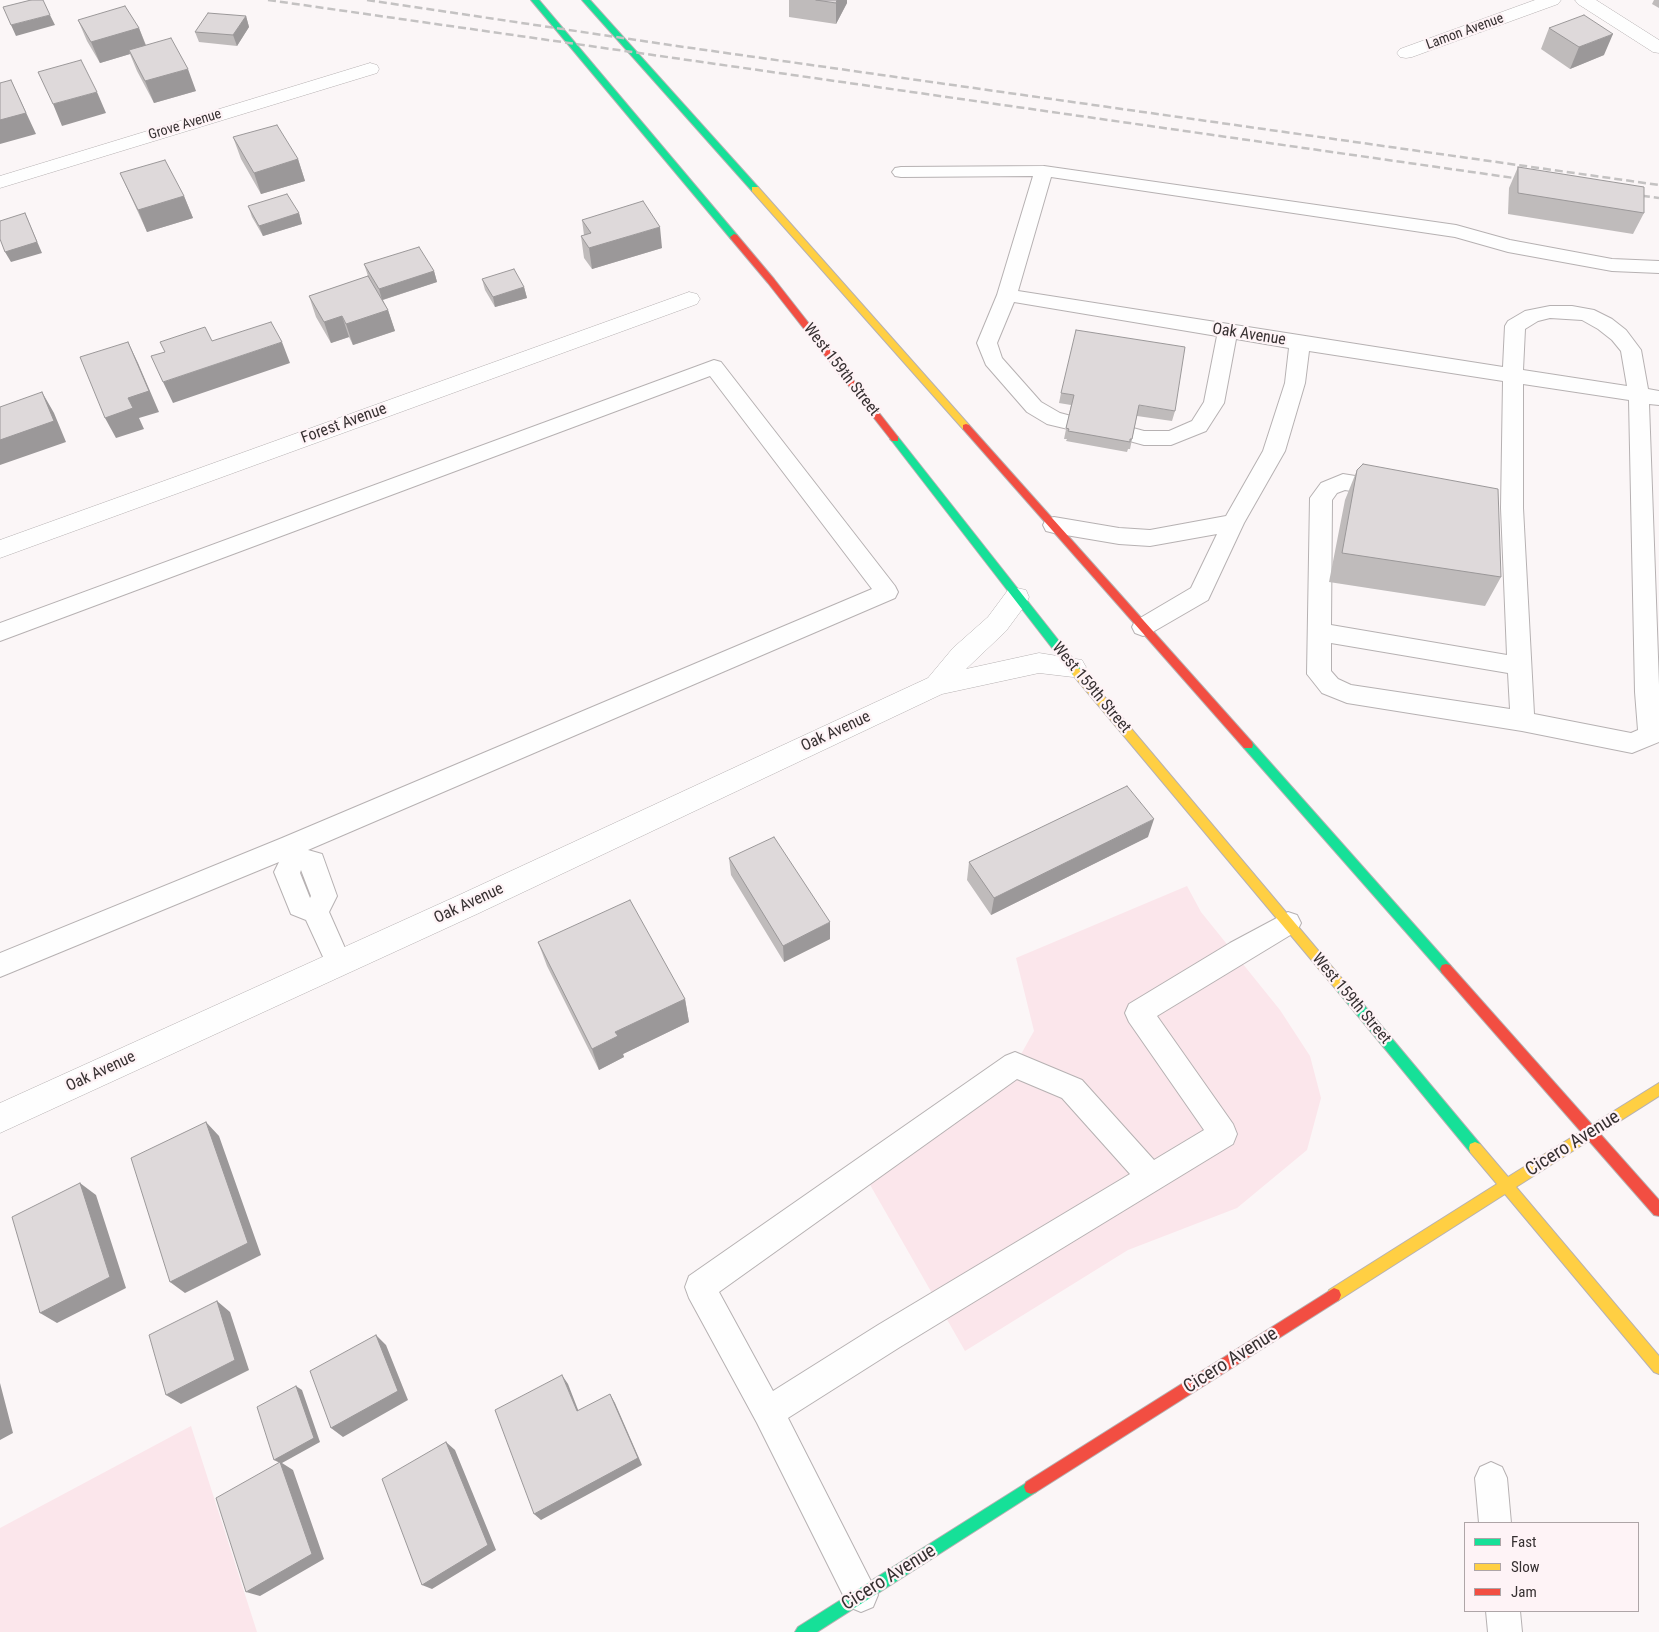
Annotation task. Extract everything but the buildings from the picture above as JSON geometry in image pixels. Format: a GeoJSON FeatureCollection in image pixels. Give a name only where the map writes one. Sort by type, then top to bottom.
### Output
{"type":"FeatureCollection","features":[{"type":"Feature","properties":{"kind":"main road","name":"West 159th Street"},"geometry":{"type":"LineString","coordinates":[[536,0],[771,281],[1017,597],[1074,667],[1659,1367]]}},
{"type":"Feature","properties":{"kind":"main road"},"geometry":{"type":"LineString","coordinates":[[586,0],[1054,525],[1659,1210]]}},
{"type":"Feature","properties":{"kind":"main road","name":"Cicero Avenue"},"geometry":{"type":"LineString","coordinates":[[803,1632],[1591,1134],[1659,1089]]}},
{"type":"Feature","properties":{"kind":"street","name":"Lamon Avenue"},"geometry":{"type":"LineString","coordinates":[[1406,53],[1552,0]]}},
{"type":"Feature","properties":{"kind":"street"},"geometry":{"type":"LineString","coordinates":[[1584,0],[1659,48]]}},
{"type":"Feature","properties":{"kind":"street","name":"Grove Avenue"},"geometry":{"type":"LineString","coordinates":[[0,182],[370,69]]}},
{"type":"Feature","properties":{"kind":"street","name":"Forest Avenue"},"geometry":{"type":"LineString","coordinates":[[0,549],[688,299]]}},
{"type":"Feature","properties":{"kind":"street","name":"Oak Avenue"},"geometry":{"type":"LineString","coordinates":[[937,685],[962,655],[997,624],[1017,597]]}},
{"type":"Feature","properties":{"kind":"street","name":"Oak Avenue"},"geometry":{"type":"LineString","coordinates":[[0,1118],[339,964],[937,685],[1040,663],[1074,667]]}},
{"type":"Feature","properties":{"kind":"lane"},"geometry":{"type":"LineString","coordinates":[[1044,171],[1007,294],[987,342],[993,360],[1034,407],[1054,419],[1068,422]]}},
{"type":"Feature","properties":{"kind":"lane"},"geometry":{"type":"LineString","coordinates":[[901,172],[1044,171],[1456,231],[1508,246],[1628,267],[1659,267]]}},
{"type":"Feature","properties":{"kind":"lane","name":"Oak Avenue"},"geometry":{"type":"LineString","coordinates":[[1007,294],[1300,343],[1295,383],[1274,450],[1233,523],[1200,594],[1143,627]]}},
{"type":"Feature","properties":{"kind":"lane"},"geometry":{"type":"LineString","coordinates":[[1409,492],[1343,482],[1329,488],[1321,498],[1321,632],[1319,674],[1330,686],[1347,694],[1522,721],[1632,742],[1651,736],[1653,693],[1649,396],[1631,350],[1620,335],[1605,324],[1587,315],[1572,312],[1550,312],[1532,316],[1514,326],[1502,507],[1522,721]]}},
{"type":"Feature","properties":{"kind":"lane"},"geometry":{"type":"LineString","coordinates":[[1133,435],[1144,438],[1171,438],[1199,426],[1214,403],[1228,331]]}},
{"type":"Feature","properties":{"kind":"lane"},"geometry":{"type":"LineString","coordinates":[[1300,343],[1649,396]]}},
{"type":"Feature","properties":{"kind":"lane"},"geometry":{"type":"LineString","coordinates":[[0,632],[714,367],[887,592],[293,852],[0,965]]}},
{"type":"Feature","properties":{"kind":"lane"},"geometry":{"type":"LineString","coordinates":[[1054,525],[1119,536],[1150,538],[1233,523]]}},
{"type":"Feature","properties":{"kind":"lane"},"geometry":{"type":"LineString","coordinates":[[1321,632],[1518,666]]}},
{"type":"Feature","properties":{"kind":"lane"},"geometry":{"type":"LineString","coordinates":[[293,852],[314,862],[324,896],[316,912],[339,964]]}},
{"type":"Feature","properties":{"kind":"lane"},"geometry":{"type":"LineString","coordinates":[[768,1412],[888,1336],[1223,1134],[1139,1013],[1288,923]]}},
{"type":"Feature","properties":{"kind":"lane"},"geometry":{"type":"LineString","coordinates":[[861,1595],[768,1412],[700,1287],[1015,1065],[1072,1089],[1150,1177]]}},
{"type":"Feature","properties":{"kind":"lane"},"geometry":{"type":"LineString","coordinates":[[1491,1478],[1495,1522]]}},
{"type":"Feature","properties":{"kind":"lane"},"geometry":{"type":"LineString","coordinates":[[1503,1612],[1505,1632]]}},
{"type":"Feature","properties":{"kind":"shaded area"},"geometry":{"type":"Polygon","coordinates":[[[1187,886],[1201,912],[1280,1010],[1310,1056],[1321,1098],[1307,1150],[1237,1208],[1128,1250],[965,1351],[857,1162],[1015,1065],[1034,1031],[1016,958],[1187,886]]]}},
{"type":"Feature","properties":{"kind":"shaded area"},"geometry":{"type":"Polygon","coordinates":[[[191,1426],[257,1632],[0,1632],[0,1528],[191,1426]]]}},
{"type":"Feature","properties":{"kind":"railway"},"geometry":{"type":"LineString","coordinates":[[268,0],[1528,180]]}},
{"type":"Feature","properties":{"kind":"railway"},"geometry":{"type":"LineString","coordinates":[[367,0],[677,46],[1659,185]]}},
{"type":"Feature","properties":{"kind":"railway"},"geometry":{"type":"LineString","coordinates":[[1630,194],[1659,198]]}},
{"type":"Feature","properties":{"kind":"traffic: fast"},"geometry":{"type":"LineString","coordinates":[[535,0],[734,237]]}},
{"type":"Feature","properties":{"kind":"traffic: fast"},"geometry":{"type":"LineString","coordinates":[[586,0],[755,189]]}},
{"type":"Feature","properties":{"kind":"traffic: fast"},"geometry":{"type":"LineString","coordinates":[[895,439],[1077,672]]}},
{"type":"Feature","properties":{"kind":"traffic: fast"},"geometry":{"type":"LineString","coordinates":[[1248,745],[1446,969]]}},
{"type":"Feature","properties":{"kind":"traffic: fast"},"geometry":{"type":"LineString","coordinates":[[1339,984],[1475,1148]]}},
{"type":"Feature","properties":{"kind":"traffic: fast"},"geometry":{"type":"LineString","coordinates":[[803,1632],[1031,1487]]}},
{"type":"Feature","properties":{"kind":"traffic: slow"},"geometry":{"type":"LineString","coordinates":[[755,189],[966,427]]}},
{"type":"Feature","properties":{"kind":"traffic: slow"},"geometry":{"type":"LineString","coordinates":[[1077,672],[1339,984]]}},
{"type":"Feature","properties":{"kind":"traffic: slow"},"geometry":{"type":"LineString","coordinates":[[1334,1295],[1659,1089]]}},
{"type":"Feature","properties":{"kind":"traffic: slow"},"geometry":{"type":"LineString","coordinates":[[1475,1148],[1659,1367]]}},
{"type":"Feature","properties":{"kind":"traffic: jam"},"geometry":{"type":"LineString","coordinates":[[734,237],[771,281],[895,439]]}},
{"type":"Feature","properties":{"kind":"traffic: jam"},"geometry":{"type":"LineString","coordinates":[[966,427],[1248,745]]}},
{"type":"Feature","properties":{"kind":"traffic: jam"},"geometry":{"type":"LineString","coordinates":[[1446,969],[1659,1210]]}},
{"type":"Feature","properties":{"kind":"traffic: jam"},"geometry":{"type":"LineString","coordinates":[[1031,1487],[1334,1295]]}}]}
